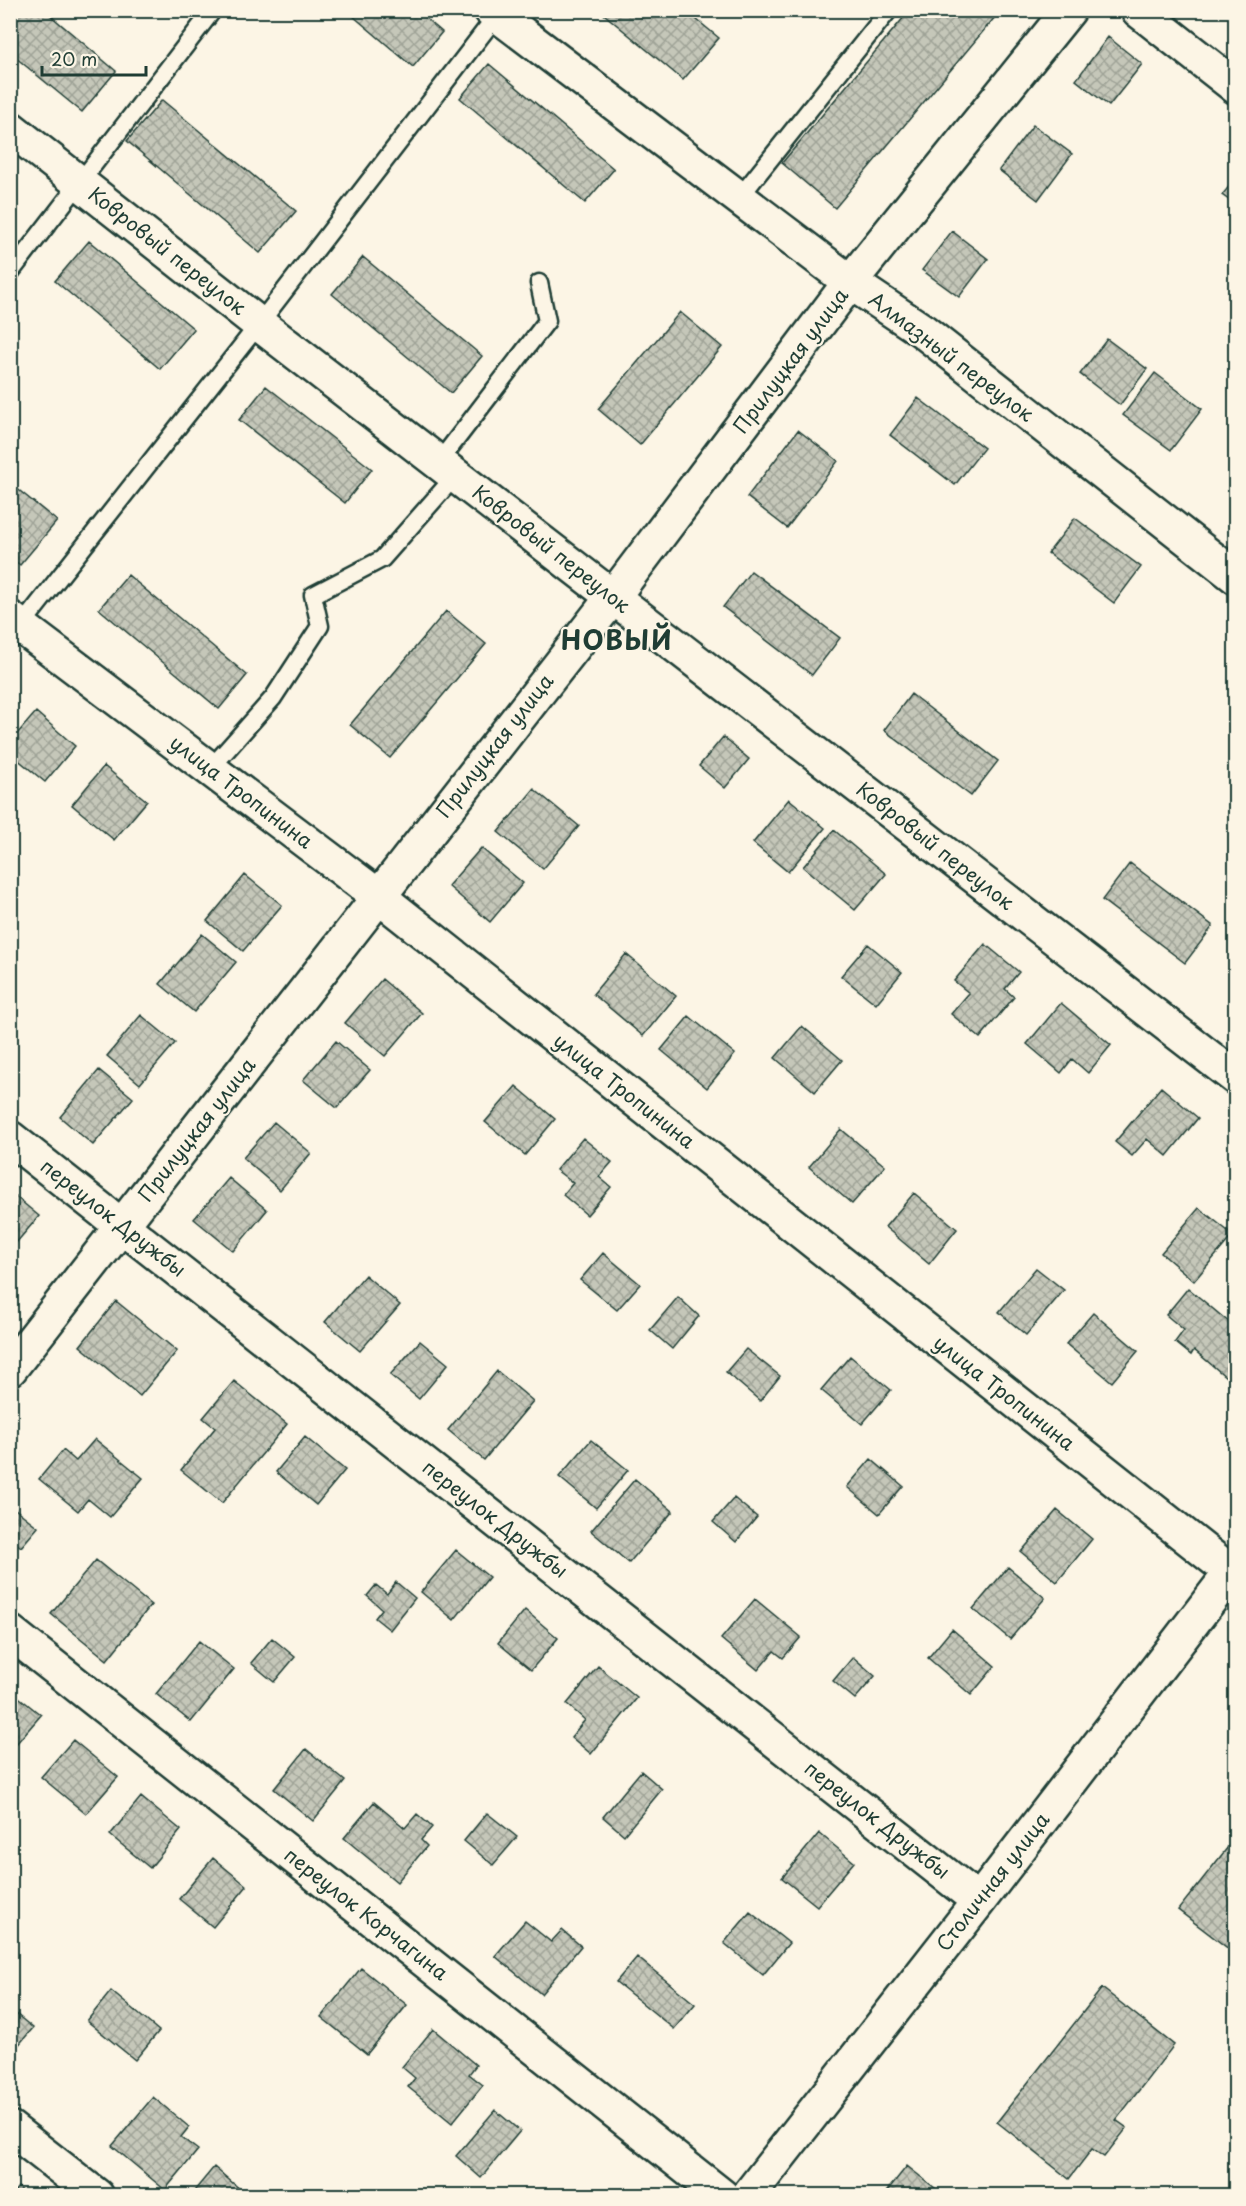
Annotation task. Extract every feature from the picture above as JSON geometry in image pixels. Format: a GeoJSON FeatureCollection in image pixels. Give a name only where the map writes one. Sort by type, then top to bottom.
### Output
{"type":"FeatureCollection","features":[{"type":"Feature","properties":{"kind":"street","name":"Прилуцкая улица"},"geometry":{"type":"LineString","coordinates":[[10,1369],[612,598],[850,282],[1069,10]]}},
{"type":"Feature","properties":{"kind":"street"},"geometry":{"type":"LineString","coordinates":[[1138,10],[1236,87]]}},
{"type":"Feature","properties":{"kind":"street","name":"Алмазный переулок"},"geometry":{"type":"LineString","coordinates":[[494,13],[850,282],[923,331],[1236,576]]}},
{"type":"Feature","properties":{"kind":"street","name":"Ковровый переулок"},"geometry":{"type":"LineString","coordinates":[[10,128],[612,598],[1236,1078]]}},
{"type":"Feature","properties":{"kind":"street","name":"улица Тропинина"},"geometry":{"type":"LineString","coordinates":[[16,622],[378,896],[1233,1569]]}},
{"type":"Feature","properties":{"kind":"street","name":"переулок Дружбы"},"geometry":{"type":"LineString","coordinates":[[10,1138],[979,1901]]}},
{"type":"Feature","properties":{"kind":"street","name":"Столичная улица"},"geometry":{"type":"LineString","coordinates":[[748,2196],[979,1901],[1233,1569]]}},
{"type":"Feature","properties":{"kind":"street","name":"переулок Корчагина"},"geometry":{"type":"LineString","coordinates":[[10,1632],[722,2196]]}},
{"type":"Feature","properties":{"kind":"street"},"geometry":{"type":"LineString","coordinates":[[10,2128],[97,2196]]}},
{"type":"Feature","properties":{"kind":"lane"},"geometry":{"type":"LineString","coordinates":[[10,273],[213,10]]}},
{"type":"Feature","properties":{"kind":"lane"},"geometry":{"type":"LineString","coordinates":[[739,198],[889,10]]}},
{"type":"Feature","properties":{"kind":"lane"},"geometry":{"type":"LineString","coordinates":[[16,622],[259,324],[494,13]]}},
{"type":"Feature","properties":{"kind":"lane"},"geometry":{"type":"LineString","coordinates":[[210,769],[273,698],[320,626],[313,595],[382,559],[447,469],[547,321],[539,283]]}},
{"type":"Feature","properties":{"kind":"building"},"geometry":{"type":"Polygon","coordinates":[[[10,10],[44,10],[116,71],[82,112],[10,53],[10,10]]]}},
{"type":"Feature","properties":{"kind":"building"},"geometry":{"type":"Polygon","coordinates":[[[346,10],[416,10],[442,32],[413,67],[346,10]]]}},
{"type":"Feature","properties":{"kind":"building"},"geometry":{"type":"Polygon","coordinates":[[[599,10],[685,10],[719,38],[683,80],[599,10]]]}},
{"type":"Feature","properties":{"kind":"building"},"geometry":{"type":"Polygon","coordinates":[[[910,10],[1001,10],[835,208],[782,163],[910,10]]]}},
{"type":"Feature","properties":{"kind":"building"},"geometry":{"type":"Polygon","coordinates":[[[1108,37],[1142,64],[1109,106],[1076,80],[1108,37]]]}},
{"type":"Feature","properties":{"kind":"building"},"geometry":{"type":"Polygon","coordinates":[[[489,64],[614,169],[585,203],[460,98],[489,64]]]}},
{"type":"Feature","properties":{"kind":"building"},"geometry":{"type":"Polygon","coordinates":[[[162,100],[296,211],[260,253],[127,141],[162,100]]]}},
{"type":"Feature","properties":{"kind":"building"},"geometry":{"type":"Polygon","coordinates":[[[1033,125],[1072,154],[1038,200],[999,170],[1033,125]]]}},
{"type":"Feature","properties":{"kind":"building"},"geometry":{"type":"Polygon","coordinates":[[[1236,178],[1236,205],[1222,195],[1236,178]]]}},
{"type":"Feature","properties":{"kind":"building"},"geometry":{"type":"Polygon","coordinates":[[[952,231],[988,259],[959,297],[922,270],[952,231]]]}},
{"type":"Feature","properties":{"kind":"building"},"geometry":{"type":"Polygon","coordinates":[[[89,241],[194,329],[160,369],[55,281],[89,241]]]}},
{"type":"Feature","properties":{"kind":"building"},"geometry":{"type":"Polygon","coordinates":[[[363,257],[482,356],[451,393],[332,294],[363,257]]]}},
{"type":"Feature","properties":{"kind":"building"},"geometry":{"type":"Polygon","coordinates":[[[680,312],[722,347],[640,445],[598,409],[680,312]]]}},
{"type":"Feature","properties":{"kind":"building"},"geometry":{"type":"Polygon","coordinates":[[[1107,339],[1147,369],[1120,405],[1080,374],[1107,339]]]}},
{"type":"Feature","properties":{"kind":"building"},"geometry":{"type":"Polygon","coordinates":[[[1155,373],[1202,409],[1171,450],[1123,415],[1155,373]]]}},
{"type":"Feature","properties":{"kind":"building"},"geometry":{"type":"Polygon","coordinates":[[[266,386],[372,469],[345,503],[239,420],[266,386]]]}},
{"type":"Feature","properties":{"kind":"building"},"geometry":{"type":"Polygon","coordinates":[[[918,398],[984,448],[955,485],[890,435],[918,398]]]}},
{"type":"Feature","properties":{"kind":"building"},"geometry":{"type":"Polygon","coordinates":[[[798,430],[838,461],[787,528],[747,497],[798,430]]]}},
{"type":"Feature","properties":{"kind":"building"},"geometry":{"type":"Polygon","coordinates":[[[10,483],[57,521],[20,565],[10,557],[10,483]]]}},
{"type":"Feature","properties":{"kind":"building"},"geometry":{"type":"Polygon","coordinates":[[[1075,518],[1141,567],[1114,603],[1048,553],[1075,518]]]}},
{"type":"Feature","properties":{"kind":"building"},"geometry":{"type":"Polygon","coordinates":[[[751,571],[840,638],[812,675],[723,607],[751,571]]]}},
{"type":"Feature","properties":{"kind":"building"},"geometry":{"type":"Polygon","coordinates":[[[128,575],[247,675],[219,709],[99,609],[128,575]]]}},
{"type":"Feature","properties":{"kind":"building"},"geometry":{"type":"Polygon","coordinates":[[[446,611],[486,644],[390,758],[350,725],[446,611]]]}},
{"type":"Feature","properties":{"kind":"building"},"geometry":{"type":"Polygon","coordinates":[[[911,694],[998,761],[971,796],[884,730],[911,694]]]}},
{"type":"Feature","properties":{"kind":"building"},"geometry":{"type":"Polygon","coordinates":[[[36,712],[75,746],[45,782],[10,753],[10,742],[36,712]]]}},
{"type":"Feature","properties":{"kind":"building"},"geometry":{"type":"Polygon","coordinates":[[[723,737],[749,759],[725,788],[699,766],[723,737]]]}},
{"type":"Feature","properties":{"kind":"building"},"geometry":{"type":"Polygon","coordinates":[[[104,766],[147,801],[114,840],[72,805],[104,766]]]}},
{"type":"Feature","properties":{"kind":"building"},"geometry":{"type":"Polygon","coordinates":[[[534,789],[579,826],[543,869],[498,832],[534,789]]]}},
{"type":"Feature","properties":{"kind":"building"},"geometry":{"type":"Polygon","coordinates":[[[789,799],[825,828],[788,872],[753,843],[789,799]]]}},
{"type":"Feature","properties":{"kind":"building"},"geometry":{"type":"Polygon","coordinates":[[[834,830],[886,874],[855,910],[803,867],[834,830]]]}},
{"type":"Feature","properties":{"kind":"building"},"geometry":{"type":"Polygon","coordinates":[[[481,848],[523,883],[490,922],[448,886],[481,848]]]}},
{"type":"Feature","properties":{"kind":"building"},"geometry":{"type":"Polygon","coordinates":[[[1130,863],[1213,926],[1185,963],[1102,900],[1130,863]]]}},
{"type":"Feature","properties":{"kind":"building"},"geometry":{"type":"Polygon","coordinates":[[[245,875],[282,905],[243,951],[207,921],[245,875]]]}},
{"type":"Feature","properties":{"kind":"building"},"geometry":{"type":"Polygon","coordinates":[[[202,934],[236,962],[194,1012],[160,984],[202,934]]]}},
{"type":"Feature","properties":{"kind":"building"},"geometry":{"type":"Polygon","coordinates":[[[868,944],[902,972],[876,1004],[841,976],[868,944]]]}},
{"type":"Feature","properties":{"kind":"building"},"geometry":{"type":"Polygon","coordinates":[[[985,944],[1019,972],[1005,989],[1014,997],[980,1038],[951,1014],[969,993],[954,981],[985,944]]]}},
{"type":"Feature","properties":{"kind":"building"},"geometry":{"type":"Polygon","coordinates":[[[626,954],[676,996],[643,1036],[593,994],[626,954]]]}},
{"type":"Feature","properties":{"kind":"building"},"geometry":{"type":"Polygon","coordinates":[[[382,979],[422,1013],[385,1056],[345,1023],[382,979]]]}},
{"type":"Feature","properties":{"kind":"building"},"geometry":{"type":"Polygon","coordinates":[[[1061,1003],[1111,1045],[1088,1073],[1072,1059],[1061,1073],[1027,1044],[1061,1003]]]}},
{"type":"Feature","properties":{"kind":"building"},"geometry":{"type":"Polygon","coordinates":[[[141,1015],[175,1043],[140,1084],[107,1056],[141,1015]]]}},
{"type":"Feature","properties":{"kind":"building"},"geometry":{"type":"Polygon","coordinates":[[[689,1016],[735,1054],[707,1088],[661,1050],[689,1016]]]}},
{"type":"Feature","properties":{"kind":"building"},"geometry":{"type":"Polygon","coordinates":[[[802,1026],[842,1060],[815,1092],[775,1058],[802,1026]]]}},
{"type":"Feature","properties":{"kind":"building"},"geometry":{"type":"Polygon","coordinates":[[[336,1041],[370,1070],[337,1108],[303,1080],[336,1041]]]}},
{"type":"Feature","properties":{"kind":"building"},"geometry":{"type":"Polygon","coordinates":[[[99,1070],[133,1098],[93,1145],[60,1117],[99,1070]]]}},
{"type":"Feature","properties":{"kind":"building"},"geometry":{"type":"Polygon","coordinates":[[[516,1086],[555,1119],[525,1155],[485,1122],[516,1086]]]}},
{"type":"Feature","properties":{"kind":"building"},"geometry":{"type":"Polygon","coordinates":[[[1161,1087],[1198,1118],[1167,1156],[1147,1139],[1132,1156],[1115,1142],[1161,1087]]]}},
{"type":"Feature","properties":{"kind":"building"},"geometry":{"type":"Polygon","coordinates":[[[274,1122],[311,1153],[280,1190],[243,1158],[274,1122]]]}},
{"type":"Feature","properties":{"kind":"building"},"geometry":{"type":"Polygon","coordinates":[[[841,1129],[885,1166],[852,1204],[809,1167],[841,1129]]]}},
{"type":"Feature","properties":{"kind":"building"},"geometry":{"type":"Polygon","coordinates":[[[583,1138],[612,1162],[599,1177],[611,1187],[587,1215],[563,1195],[573,1183],[556,1170],[583,1138]]]}},
{"type":"Feature","properties":{"kind":"building"},"geometry":{"type":"Polygon","coordinates":[[[229,1178],[267,1210],[233,1251],[194,1219],[229,1178]]]}},
{"type":"Feature","properties":{"kind":"building"},"geometry":{"type":"Polygon","coordinates":[[[10,1192],[39,1216],[10,1250],[10,1192]]]}},
{"type":"Feature","properties":{"kind":"building"},"geometry":{"type":"Polygon","coordinates":[[[914,1193],[957,1229],[929,1264],[885,1227],[914,1193]]]}},
{"type":"Feature","properties":{"kind":"building"},"geometry":{"type":"Polygon","coordinates":[[[1199,1208],[1233,1235],[1194,1281],[1161,1253],[1199,1208]]]}},
{"type":"Feature","properties":{"kind":"building"},"geometry":{"type":"Polygon","coordinates":[[[603,1253],[640,1284],[617,1310],[580,1280],[603,1253]]]}},
{"type":"Feature","properties":{"kind":"building"},"geometry":{"type":"Polygon","coordinates":[[[1036,1268],[1064,1290],[1026,1335],[999,1312],[1036,1268]]]}},
{"type":"Feature","properties":{"kind":"building"},"geometry":{"type":"Polygon","coordinates":[[[365,1275],[400,1305],[360,1351],[325,1322],[365,1275]]]}},
{"type":"Feature","properties":{"kind":"building"},"geometry":{"type":"Polygon","coordinates":[[[1188,1288],[1236,1328],[1236,1366],[1226,1377],[1194,1350],[1191,1355],[1175,1342],[1184,1330],[1166,1315],[1188,1288]]]}},
{"type":"Feature","properties":{"kind":"building"},"geometry":{"type":"Polygon","coordinates":[[[678,1297],[699,1316],[672,1349],[650,1330],[678,1297]]]}},
{"type":"Feature","properties":{"kind":"building"},"geometry":{"type":"Polygon","coordinates":[[[116,1301],[177,1351],[140,1396],[80,1346],[116,1301]]]}},
{"type":"Feature","properties":{"kind":"building"},"geometry":{"type":"Polygon","coordinates":[[[1093,1313],[1138,1351],[1112,1382],[1066,1344],[1093,1313]]]}},
{"type":"Feature","properties":{"kind":"building"},"geometry":{"type":"Polygon","coordinates":[[[420,1341],[448,1364],[419,1399],[390,1375],[420,1341]]]}},
{"type":"Feature","properties":{"kind":"building"},"geometry":{"type":"Polygon","coordinates":[[[746,1349],[780,1376],[760,1401],[726,1372],[746,1349]]]}},
{"type":"Feature","properties":{"kind":"building"},"geometry":{"type":"Polygon","coordinates":[[[850,1356],[891,1390],[862,1424],[821,1390],[850,1356]]]}},
{"type":"Feature","properties":{"kind":"building"},"geometry":{"type":"Polygon","coordinates":[[[497,1371],[533,1401],[484,1460],[448,1430],[497,1371]]]}},
{"type":"Feature","properties":{"kind":"building"},"geometry":{"type":"Polygon","coordinates":[[[234,1381],[287,1424],[222,1503],[181,1470],[215,1428],[203,1418],[234,1381]]]}},
{"type":"Feature","properties":{"kind":"building"},"geometry":{"type":"Polygon","coordinates":[[[305,1437],[345,1470],[316,1505],[276,1472],[305,1437]]]}},
{"type":"Feature","properties":{"kind":"building"},"geometry":{"type":"Polygon","coordinates":[[[95,1439],[143,1478],[110,1517],[88,1499],[78,1511],[39,1479],[63,1450],[76,1461],[95,1439]]]}},
{"type":"Feature","properties":{"kind":"building"},"geometry":{"type":"Polygon","coordinates":[[[591,1440],[628,1470],[596,1508],[559,1477],[591,1440]]]}},
{"type":"Feature","properties":{"kind":"building"},"geometry":{"type":"Polygon","coordinates":[[[871,1459],[903,1486],[879,1514],[847,1487],[871,1459]]]}},
{"type":"Feature","properties":{"kind":"building"},"geometry":{"type":"Polygon","coordinates":[[[635,1479],[673,1511],[629,1563],[591,1531],[635,1479]]]}},
{"type":"Feature","properties":{"kind":"building"},"geometry":{"type":"Polygon","coordinates":[[[734,1498],[757,1517],[736,1542],[713,1522],[734,1498]]]}},
{"type":"Feature","properties":{"kind":"building"},"geometry":{"type":"Polygon","coordinates":[[[10,1505],[38,1527],[21,1547],[10,1538],[10,1505]]]}},
{"type":"Feature","properties":{"kind":"building"},"geometry":{"type":"Polygon","coordinates":[[[1057,1510],[1092,1539],[1057,1582],[1021,1552],[1057,1510]]]}},
{"type":"Feature","properties":{"kind":"building"},"geometry":{"type":"Polygon","coordinates":[[[456,1550],[489,1577],[454,1620],[421,1592],[456,1550]]]}},
{"type":"Feature","properties":{"kind":"building"},"geometry":{"type":"Polygon","coordinates":[[[96,1560],[151,1605],[107,1660],[51,1614],[96,1560]]]}},
{"type":"Feature","properties":{"kind":"building"},"geometry":{"type":"Polygon","coordinates":[[[1008,1567],[1045,1598],[1010,1639],[973,1609],[1008,1567]]]}},
{"type":"Feature","properties":{"kind":"building"},"geometry":{"type":"Polygon","coordinates":[[[396,1582],[415,1598],[390,1630],[375,1618],[382,1609],[367,1596],[376,1585],[387,1594],[396,1582]]]}},
{"type":"Feature","properties":{"kind":"building"},"geometry":{"type":"Polygon","coordinates":[[[755,1599],[801,1637],[783,1658],[774,1651],[758,1670],[721,1639],[755,1599]]]}},
{"type":"Feature","properties":{"kind":"building"},"geometry":{"type":"Polygon","coordinates":[[[525,1610],[558,1638],[531,1670],[498,1643],[525,1610]]]}},
{"type":"Feature","properties":{"kind":"building"},"geometry":{"type":"Polygon","coordinates":[[[952,1629],[995,1666],[971,1695],[928,1658],[952,1629]]]}},
{"type":"Feature","properties":{"kind":"building"},"geometry":{"type":"Polygon","coordinates":[[[272,1638],[295,1657],[274,1682],[251,1663],[272,1638]]]}},
{"type":"Feature","properties":{"kind":"building"},"geometry":{"type":"Polygon","coordinates":[[[199,1641],[234,1669],[191,1722],[156,1694],[199,1641]]]}},
{"type":"Feature","properties":{"kind":"building"},"geometry":{"type":"Polygon","coordinates":[[[853,1657],[875,1676],[855,1699],[833,1681],[853,1657]]]}},
{"type":"Feature","properties":{"kind":"building"},"geometry":{"type":"Polygon","coordinates":[[[598,1666],[637,1698],[591,1754],[571,1737],[585,1720],[567,1704],[598,1666]]]}},
{"type":"Feature","properties":{"kind":"building"},"geometry":{"type":"Polygon","coordinates":[[[10,1690],[41,1715],[10,1751],[10,1690]]]}},
{"type":"Feature","properties":{"kind":"building"},"geometry":{"type":"Polygon","coordinates":[[[73,1740],[118,1777],[86,1814],[41,1777],[73,1740]]]}},
{"type":"Feature","properties":{"kind":"building"},"geometry":{"type":"Polygon","coordinates":[[[306,1749],[345,1781],[313,1821],[274,1789],[306,1749]]]}},
{"type":"Feature","properties":{"kind":"building"},"geometry":{"type":"Polygon","coordinates":[[[641,1771],[662,1789],[624,1835],[603,1817],[641,1771]]]}},
{"type":"Feature","properties":{"kind":"building"},"geometry":{"type":"Polygon","coordinates":[[[141,1797],[181,1830],[150,1868],[110,1835],[141,1797]]]}},
{"type":"Feature","properties":{"kind":"building"},"geometry":{"type":"Polygon","coordinates":[[[374,1802],[405,1828],[417,1814],[432,1827],[421,1840],[427,1846],[397,1882],[344,1838],[374,1802]]]}},
{"type":"Feature","properties":{"kind":"building"},"geometry":{"type":"Polygon","coordinates":[[[487,1813],[517,1837],[493,1865],[464,1841],[487,1813]]]}},
{"type":"Feature","properties":{"kind":"building"},"geometry":{"type":"Polygon","coordinates":[[[819,1833],[854,1862],[817,1906],[782,1878],[819,1833]]]}},
{"type":"Feature","properties":{"kind":"building"},"geometry":{"type":"Polygon","coordinates":[[[1236,1837],[1236,1951],[1234,1953],[1178,1910],[1236,1837]]]}},
{"type":"Feature","properties":{"kind":"building"},"geometry":{"type":"Polygon","coordinates":[[[213,1858],[247,1886],[213,1927],[179,1899],[213,1858]]]}},
{"type":"Feature","properties":{"kind":"building"},"geometry":{"type":"Polygon","coordinates":[[[750,1912],[789,1943],[763,1975],[724,1943],[750,1912]]]}},
{"type":"Feature","properties":{"kind":"building"},"geometry":{"type":"Polygon","coordinates":[[[525,1921],[551,1942],[562,1930],[581,1946],[541,1994],[495,1956],[525,1921]]]}},
{"type":"Feature","properties":{"kind":"building"},"geometry":{"type":"Polygon","coordinates":[[[637,1957],[695,2004],[674,2029],[616,1982],[637,1957]]]}},
{"type":"Feature","properties":{"kind":"building"},"geometry":{"type":"Polygon","coordinates":[[[361,1968],[407,2005],[367,2054],[321,2017],[361,1968]]]}},
{"type":"Feature","properties":{"kind":"building"},"geometry":{"type":"Polygon","coordinates":[[[1102,1988],[1174,2045],[1116,2120],[1127,2128],[1104,2157],[1092,2149],[1069,2179],[997,2122],[1102,1988]]]}},
{"type":"Feature","properties":{"kind":"building"},"geometry":{"type":"Polygon","coordinates":[[[111,1991],[159,2031],[135,2060],[87,2021],[111,1991]]]}},
{"type":"Feature","properties":{"kind":"building"},"geometry":{"type":"Polygon","coordinates":[[[10,2009],[33,2028],[10,2055],[10,2009]]]}},
{"type":"Feature","properties":{"kind":"building"},"geometry":{"type":"Polygon","coordinates":[[[433,2029],[476,2065],[469,2074],[483,2085],[452,2123],[408,2087],[415,2078],[402,2067],[433,2029]]]}},
{"type":"Feature","properties":{"kind":"building"},"geometry":{"type":"Polygon","coordinates":[[[153,2097],[189,2127],[181,2137],[198,2150],[165,2190],[112,2146],[153,2097]]]}},
{"type":"Feature","properties":{"kind":"building"},"geometry":{"type":"Polygon","coordinates":[[[495,2110],[520,2131],[481,2178],[456,2156],[495,2110]]]}},
{"type":"Feature","properties":{"kind":"building"},"geometry":{"type":"Polygon","coordinates":[[[907,2166],[945,2196],[883,2196],[907,2166]]]}},
{"type":"Feature","properties":{"kind":"building"},"geometry":{"type":"Polygon","coordinates":[[[214,2167],[248,2196],[190,2196],[214,2167]]]}},
{"type":"Feature","properties":{"kind":"building"},"geometry":{"type":"Polygon","coordinates":[[[18,2187],[28,2196],[11,2196],[18,2187]]]}},
{"type":"Feature","properties":{"kind":"district","name":"НОВЫЙ"},"geometry":{"type":"Point","coordinates":[617,641]}}]}
